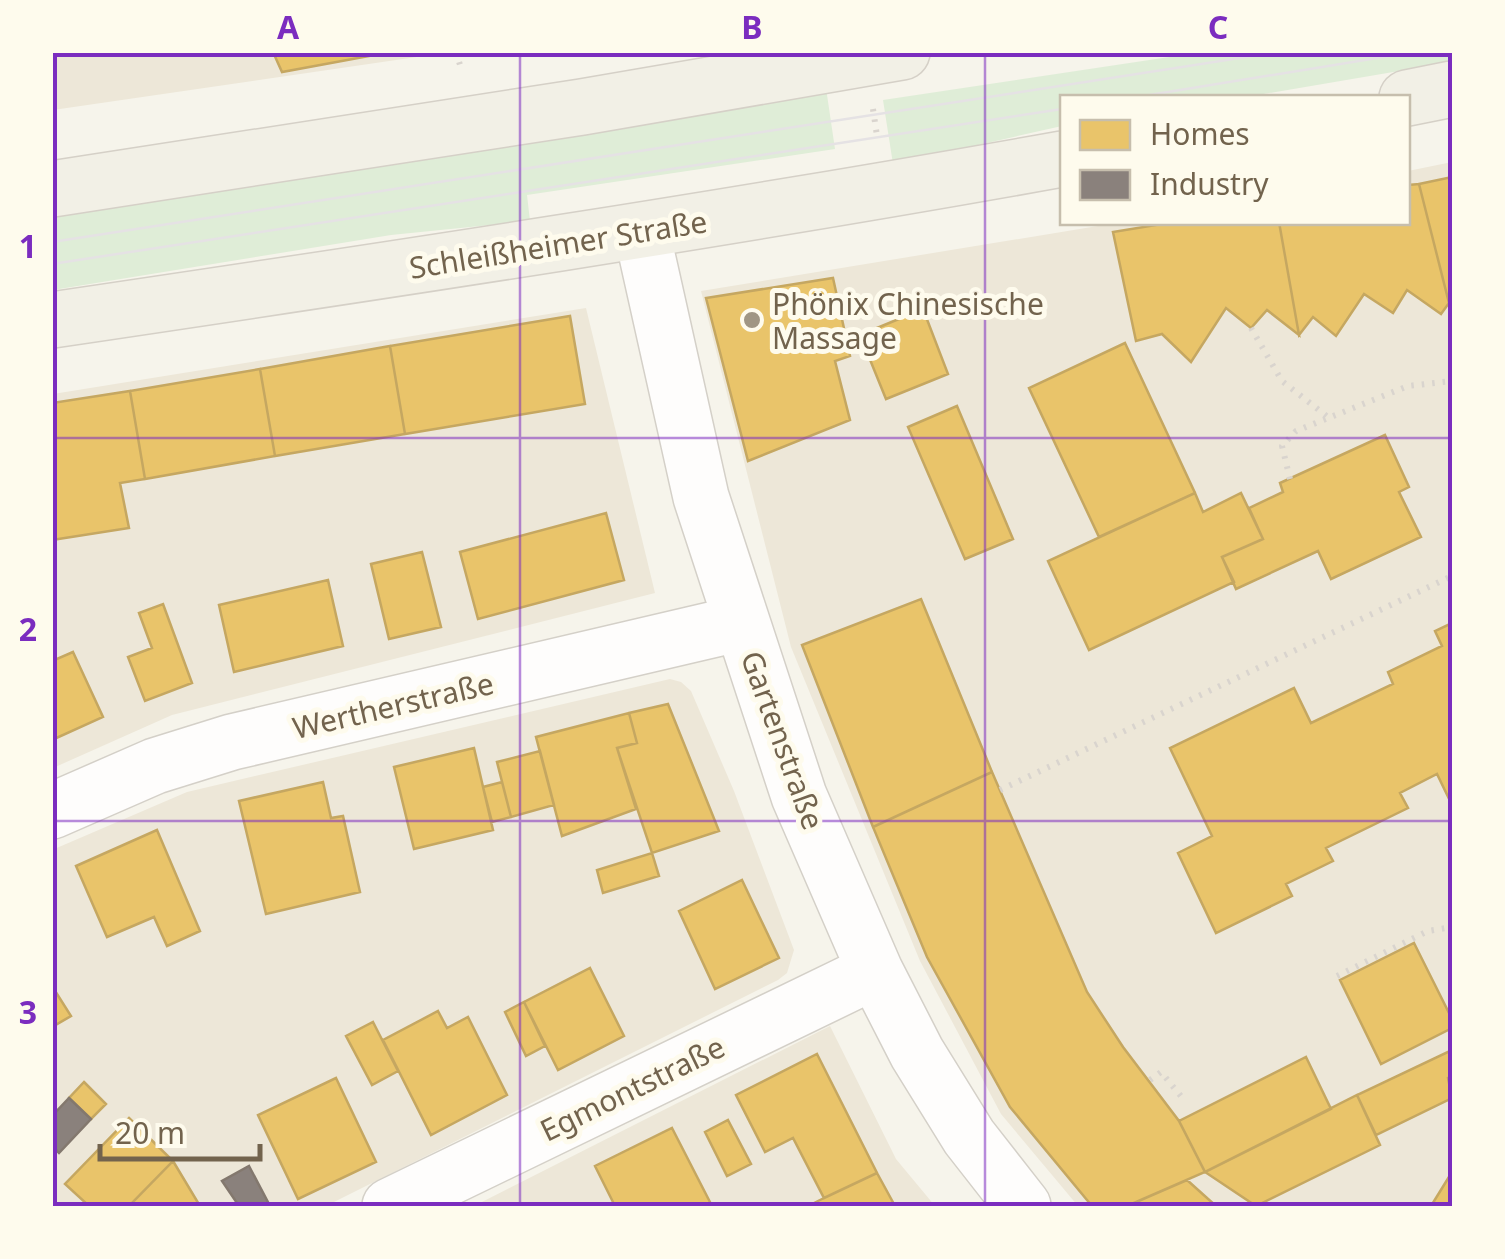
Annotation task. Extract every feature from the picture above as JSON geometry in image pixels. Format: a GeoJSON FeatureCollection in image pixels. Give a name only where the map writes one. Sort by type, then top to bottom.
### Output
{"type":"FeatureCollection","features":[{"type":"Feature","properties":{"kind":"main road"},"geometry":{"type":"LineString","coordinates":[[52,190],[564,110],[902,52]]}},
{"type":"Feature","properties":{"kind":"main road"},"geometry":{"type":"LineString","coordinates":[[1410,98],[1452,89]]}},
{"type":"Feature","properties":{"kind":"main road","name":"Schleißheimer Straße"},"geometry":{"type":"LineString","coordinates":[[52,320],[642,233],[1060,160]]}},
{"type":"Feature","properties":{"kind":"street","name":"Gartenstraße"},"geometry":{"type":"LineString","coordinates":[[642,233],[701,498],[799,796],[875,971],[918,1053],[969,1136],[1023,1206]]}},
{"type":"Feature","properties":{"kind":"street","name":"Wertherstraße"},"geometry":{"type":"LineString","coordinates":[[52,810],[155,766],[232,742],[741,623]]}},
{"type":"Feature","properties":{"kind":"street","name":"Egmontstraße"},"geometry":{"type":"LineString","coordinates":[[390,1206],[875,971]]}},
{"type":"Feature","properties":{"kind":"path"},"geometry":{"type":"LineString","coordinates":[[456,52],[462,68]]}},
{"type":"Feature","properties":{"kind":"path"},"geometry":{"type":"LineString","coordinates":[[1251,328],[1282,381],[1329,418]]}},
{"type":"Feature","properties":{"kind":"path"},"geometry":{"type":"LineString","coordinates":[[1290,479],[1282,446],[1296,431],[1408,386],[1452,381]]}},
{"type":"Feature","properties":{"kind":"path"},"geometry":{"type":"LineString","coordinates":[[1000,790],[1452,576]]}},
{"type":"Feature","properties":{"kind":"path"},"geometry":{"type":"LineString","coordinates":[[1337,976],[1428,931],[1452,928]]}},
{"type":"Feature","properties":{"kind":"path"},"geometry":{"type":"LineString","coordinates":[[1150,1080],[1161,1072],[1185,1102]]}},
{"type":"Feature","properties":{"kind":"shaded area"},"geometry":{"type":"Polygon","coordinates":[[[53,52],[444,53],[53,110],[53,52]]]}},
{"type":"Feature","properties":{"kind":"shaded area"},"geometry":{"type":"Polygon","coordinates":[[[1452,162],[1452,1206],[1078,1206],[1001,1114],[920,961],[791,647],[701,291],[1104,225],[1410,225],[1410,171],[1452,162]]]}},
{"type":"Feature","properties":{"kind":"shaded area"},"geometry":{"type":"Polygon","coordinates":[[[586,308],[655,593],[172,715],[53,768],[53,394],[586,308]]]}},
{"type":"Feature","properties":{"kind":"shaded area"},"geometry":{"type":"Polygon","coordinates":[[[670,679],[691,691],[734,791],[794,950],[787,973],[326,1206],[57,1206],[52,1202],[52,850],[187,792],[670,679]]]}},
{"type":"Feature","properties":{"kind":"shaded area"},"geometry":{"type":"Polygon","coordinates":[[[830,1026],[896,1159],[935,1206],[474,1206],[830,1026]]]}},
{"type":"Feature","properties":{"kind":"green space"},"geometry":{"type":"Polygon","coordinates":[[[1196,53],[1452,53],[1452,62],[1258,95],[1060,95],[1060,126],[893,164],[883,100],[1196,53]]]}},
{"type":"Feature","properties":{"kind":"green space"},"geometry":{"type":"Polygon","coordinates":[[[826,88],[835,149],[527,195],[530,221],[391,235],[53,290],[53,215],[686,118],[826,88]]]}},
{"type":"Feature","properties":{"kind":"building: Homes"},"geometry":{"type":"Polygon","coordinates":[[[273,52],[380,52],[380,54],[282,72],[273,52]]]}},
{"type":"Feature","properties":{"kind":"building: Homes"},"geometry":{"type":"Polygon","coordinates":[[[1452,177],[1452,298],[1449,303],[1419,184],[1452,177]]]}},
{"type":"Feature","properties":{"kind":"building: Homes"},"geometry":{"type":"Polygon","coordinates":[[[1419,184],[1449,303],[1441,314],[1407,290],[1393,313],[1364,294],[1336,336],[1313,317],[1299,335],[1280,225],[1410,225],[1410,185],[1419,184]]]}},
{"type":"Feature","properties":{"kind":"building: Homes"},"geometry":{"type":"Polygon","coordinates":[[[1156,225],[1280,225],[1299,335],[1267,310],[1251,328],[1226,308],[1191,362],[1162,334],[1136,341],[1113,232],[1156,225]]]}},
{"type":"Feature","properties":{"kind":"building: Homes"},"geometry":{"type":"Polygon","coordinates":[[[833,278],[850,356],[835,361],[850,420],[748,461],[706,298],[833,278]]]}},
{"type":"Feature","properties":{"kind":"building: Homes"},"geometry":{"type":"Polygon","coordinates":[[[923,309],[948,374],[886,399],[860,335],[923,309]]]}},
{"type":"Feature","properties":{"kind":"building: Homes"},"geometry":{"type":"Polygon","coordinates":[[[570,316],[585,404],[405,434],[390,346],[570,316]]]}},
{"type":"Feature","properties":{"kind":"building: Homes"},"geometry":{"type":"Polygon","coordinates":[[[1125,343],[1195,493],[1099,537],[1029,388],[1125,343]]]}},
{"type":"Feature","properties":{"kind":"building: Homes"},"geometry":{"type":"Polygon","coordinates":[[[390,346],[405,434],[275,456],[260,369],[390,346]]]}},
{"type":"Feature","properties":{"kind":"building: Homes"},"geometry":{"type":"Polygon","coordinates":[[[260,369],[275,456],[145,479],[130,391],[260,369]]]}},
{"type":"Feature","properties":{"kind":"building: Homes"},"geometry":{"type":"Polygon","coordinates":[[[130,391],[145,479],[120,483],[129,528],[52,540],[52,403],[130,391]]]}},
{"type":"Feature","properties":{"kind":"building: Homes"},"geometry":{"type":"Polygon","coordinates":[[[957,406],[1013,539],[965,559],[908,427],[957,406]]]}},
{"type":"Feature","properties":{"kind":"building: Homes"},"geometry":{"type":"Polygon","coordinates":[[[1385,435],[1409,487],[1399,492],[1421,537],[1331,579],[1318,551],[1236,589],[1222,557],[1263,539],[1249,508],[1283,492],[1280,483],[1385,435]]]}},
{"type":"Feature","properties":{"kind":"building: Homes"},"geometry":{"type":"Polygon","coordinates":[[[1195,493],[1203,512],[1241,493],[1263,539],[1222,557],[1234,582],[1089,650],[1048,561],[1195,493]]]}},
{"type":"Feature","properties":{"kind":"building: Homes"},"geometry":{"type":"Polygon","coordinates":[[[606,513],[624,580],[478,619],[460,552],[606,513]]]}},
{"type":"Feature","properties":{"kind":"building: Homes"},"geometry":{"type":"Polygon","coordinates":[[[422,552],[441,627],[389,639],[371,564],[422,552]]]}},
{"type":"Feature","properties":{"kind":"building: Homes"},"geometry":{"type":"Polygon","coordinates":[[[328,580],[343,646],[234,672],[219,605],[328,580]]]}},
{"type":"Feature","properties":{"kind":"building: Homes"},"geometry":{"type":"Polygon","coordinates":[[[921,599],[992,772],[873,827],[802,645],[921,599]]]}},
{"type":"Feature","properties":{"kind":"building: Homes"},"geometry":{"type":"Polygon","coordinates":[[[163,604],[192,683],[145,701],[128,657],[152,648],[139,613],[163,604]]]}},
{"type":"Feature","properties":{"kind":"building: Homes"},"geometry":{"type":"Polygon","coordinates":[[[1452,623],[1452,805],[1437,774],[1400,793],[1408,808],[1326,848],[1333,861],[1286,884],[1292,896],[1216,933],[1178,853],[1212,836],[1170,748],[1294,688],[1311,723],[1393,684],[1388,672],[1442,646],[1435,631],[1452,623]]]}},
{"type":"Feature","properties":{"kind":"building: Homes"},"geometry":{"type":"Polygon","coordinates":[[[73,652],[103,717],[52,740],[52,661],[73,652]]]}},
{"type":"Feature","properties":{"kind":"building: Homes"},"geometry":{"type":"Polygon","coordinates":[[[668,704],[719,831],[652,853],[617,748],[637,743],[629,713],[668,704]]]}},
{"type":"Feature","properties":{"kind":"building: Homes"},"geometry":{"type":"Polygon","coordinates":[[[629,713],[637,743],[617,748],[636,809],[562,836],[536,737],[629,713]]]}},
{"type":"Feature","properties":{"kind":"building: Homes"},"geometry":{"type":"Polygon","coordinates":[[[474,748],[493,830],[414,849],[394,767],[474,748]]]}},
{"type":"Feature","properties":{"kind":"building: Homes"},"geometry":{"type":"Polygon","coordinates":[[[540,751],[554,805],[511,817],[497,762],[540,751]]]}},
{"type":"Feature","properties":{"kind":"building: Homes"},"geometry":{"type":"Polygon","coordinates":[[[992,772],[1087,992],[1179,1121],[1205,1172],[1127,1206],[1092,1206],[1010,1107],[927,957],[873,827],[992,772]]]}},
{"type":"Feature","properties":{"kind":"building: Homes"},"geometry":{"type":"Polygon","coordinates":[[[323,782],[331,818],[343,816],[360,892],[266,914],[239,801],[323,782]]]}},
{"type":"Feature","properties":{"kind":"building: Homes"},"geometry":{"type":"Polygon","coordinates":[[[502,782],[511,817],[492,822],[483,787],[502,782]]]}},
{"type":"Feature","properties":{"kind":"building: Homes"},"geometry":{"type":"Polygon","coordinates":[[[157,830],[200,931],[167,946],[154,917],[107,937],[76,866],[157,830]]]}},
{"type":"Feature","properties":{"kind":"building: Homes"},"geometry":{"type":"Polygon","coordinates":[[[652,853],[659,876],[603,893],[597,870],[652,853]]]}},
{"type":"Feature","properties":{"kind":"building: Homes"},"geometry":{"type":"Polygon","coordinates":[[[742,880],[779,958],[715,989],[679,911],[742,880]]]}},
{"type":"Feature","properties":{"kind":"building: Homes"},"geometry":{"type":"Polygon","coordinates":[[[1414,943],[1452,1019],[1452,1028],[1381,1064],[1340,980],[1414,943]]]}},
{"type":"Feature","properties":{"kind":"building: Homes"},"geometry":{"type":"Polygon","coordinates":[[[590,968],[624,1036],[558,1070],[524,1002],[590,968]]]}},
{"type":"Feature","properties":{"kind":"building: Homes"},"geometry":{"type":"Polygon","coordinates":[[[52,986],[71,1016],[52,1027],[52,986]]]}},
{"type":"Feature","properties":{"kind":"building: Homes"},"geometry":{"type":"Polygon","coordinates":[[[524,1002],[545,1046],[526,1056],[505,1012],[524,1002]]]}},
{"type":"Feature","properties":{"kind":"building: Homes"},"geometry":{"type":"Polygon","coordinates":[[[438,1011],[447,1028],[468,1017],[507,1095],[431,1135],[383,1040],[438,1011]]]}},
{"type":"Feature","properties":{"kind":"building: Homes"},"geometry":{"type":"Polygon","coordinates":[[[373,1022],[398,1071],[372,1085],[346,1036],[373,1022]]]}},
{"type":"Feature","properties":{"kind":"building: Homes"},"geometry":{"type":"Polygon","coordinates":[[[1452,1050],[1452,1076],[1448,1078],[1452,1098],[1376,1135],[1357,1095],[1452,1050]]]}},
{"type":"Feature","properties":{"kind":"building: Homes"},"geometry":{"type":"Polygon","coordinates":[[[817,1054],[877,1173],[824,1198],[793,1138],[765,1152],[736,1095],[817,1054]]]}},
{"type":"Feature","properties":{"kind":"building: Homes"},"geometry":{"type":"Polygon","coordinates":[[[1306,1057],[1331,1109],[1205,1172],[1179,1121],[1306,1057]]]}},
{"type":"Feature","properties":{"kind":"building: Homes"},"geometry":{"type":"Polygon","coordinates":[[[336,1078],[376,1162],[298,1199],[258,1115],[336,1078]]]}},
{"type":"Feature","properties":{"kind":"building: Homes"},"geometry":{"type":"Polygon","coordinates":[[[84,1082],[106,1104],[91,1119],[69,1098],[84,1082]]]}},
{"type":"Feature","properties":{"kind":"building: Homes"},"geometry":{"type":"Polygon","coordinates":[[[1357,1095],[1380,1145],[1256,1206],[1205,1172],[1357,1095]]]}},
{"type":"Feature","properties":{"kind":"building: Homes"},"geometry":{"type":"Polygon","coordinates":[[[129,1118],[173,1161],[129,1206],[89,1206],[65,1184],[129,1118]]]}},
{"type":"Feature","properties":{"kind":"building: Homes"},"geometry":{"type":"Polygon","coordinates":[[[728,1120],[751,1164],[727,1176],[705,1132],[728,1120]]]}},
{"type":"Feature","properties":{"kind":"building: Homes"},"geometry":{"type":"Polygon","coordinates":[[[672,1128],[712,1206],[615,1206],[595,1166],[672,1128]]]}},
{"type":"Feature","properties":{"kind":"building: Homes"},"geometry":{"type":"Polygon","coordinates":[[[173,1161],[200,1206],[129,1206],[173,1161]]]}},
{"type":"Feature","properties":{"kind":"building: Homes"},"geometry":{"type":"Polygon","coordinates":[[[1452,1172],[1452,1206],[1431,1206],[1452,1172]]]}},
{"type":"Feature","properties":{"kind":"building: Homes"},"geometry":{"type":"Polygon","coordinates":[[[877,1173],[895,1206],[808,1206],[824,1198],[877,1173]]]}},
{"type":"Feature","properties":{"kind":"building: Homes"},"geometry":{"type":"Polygon","coordinates":[[[1187,1180],[1216,1206],[1127,1206],[1187,1180]]]}},
{"type":"Feature","properties":{"kind":"building: Industry"},"geometry":{"type":"Polygon","coordinates":[[[69,1098],[91,1119],[59,1153],[52,1146],[52,1116],[69,1098]]]}},
{"type":"Feature","properties":{"kind":"building: Industry"},"geometry":{"type":"Polygon","coordinates":[[[249,1166],[270,1206],[239,1206],[222,1181],[249,1166]]]}},
{"type":"Feature","properties":{"kind":"tram line"},"geometry":{"type":"LineString","coordinates":[[52,242],[1279,52]]}},
{"type":"Feature","properties":{"kind":"tram line"},"geometry":{"type":"LineString","coordinates":[[1149,95],[1414,52]]}},
{"type":"Feature","properties":{"kind":"tram line"},"geometry":{"type":"LineString","coordinates":[[52,264],[1060,109]]}},
{"type":"Feature","properties":{"kind":"place","name":"Phönix Chinesische Massage"},"geometry":{"type":"Point","coordinates":[752,320]}}]}
